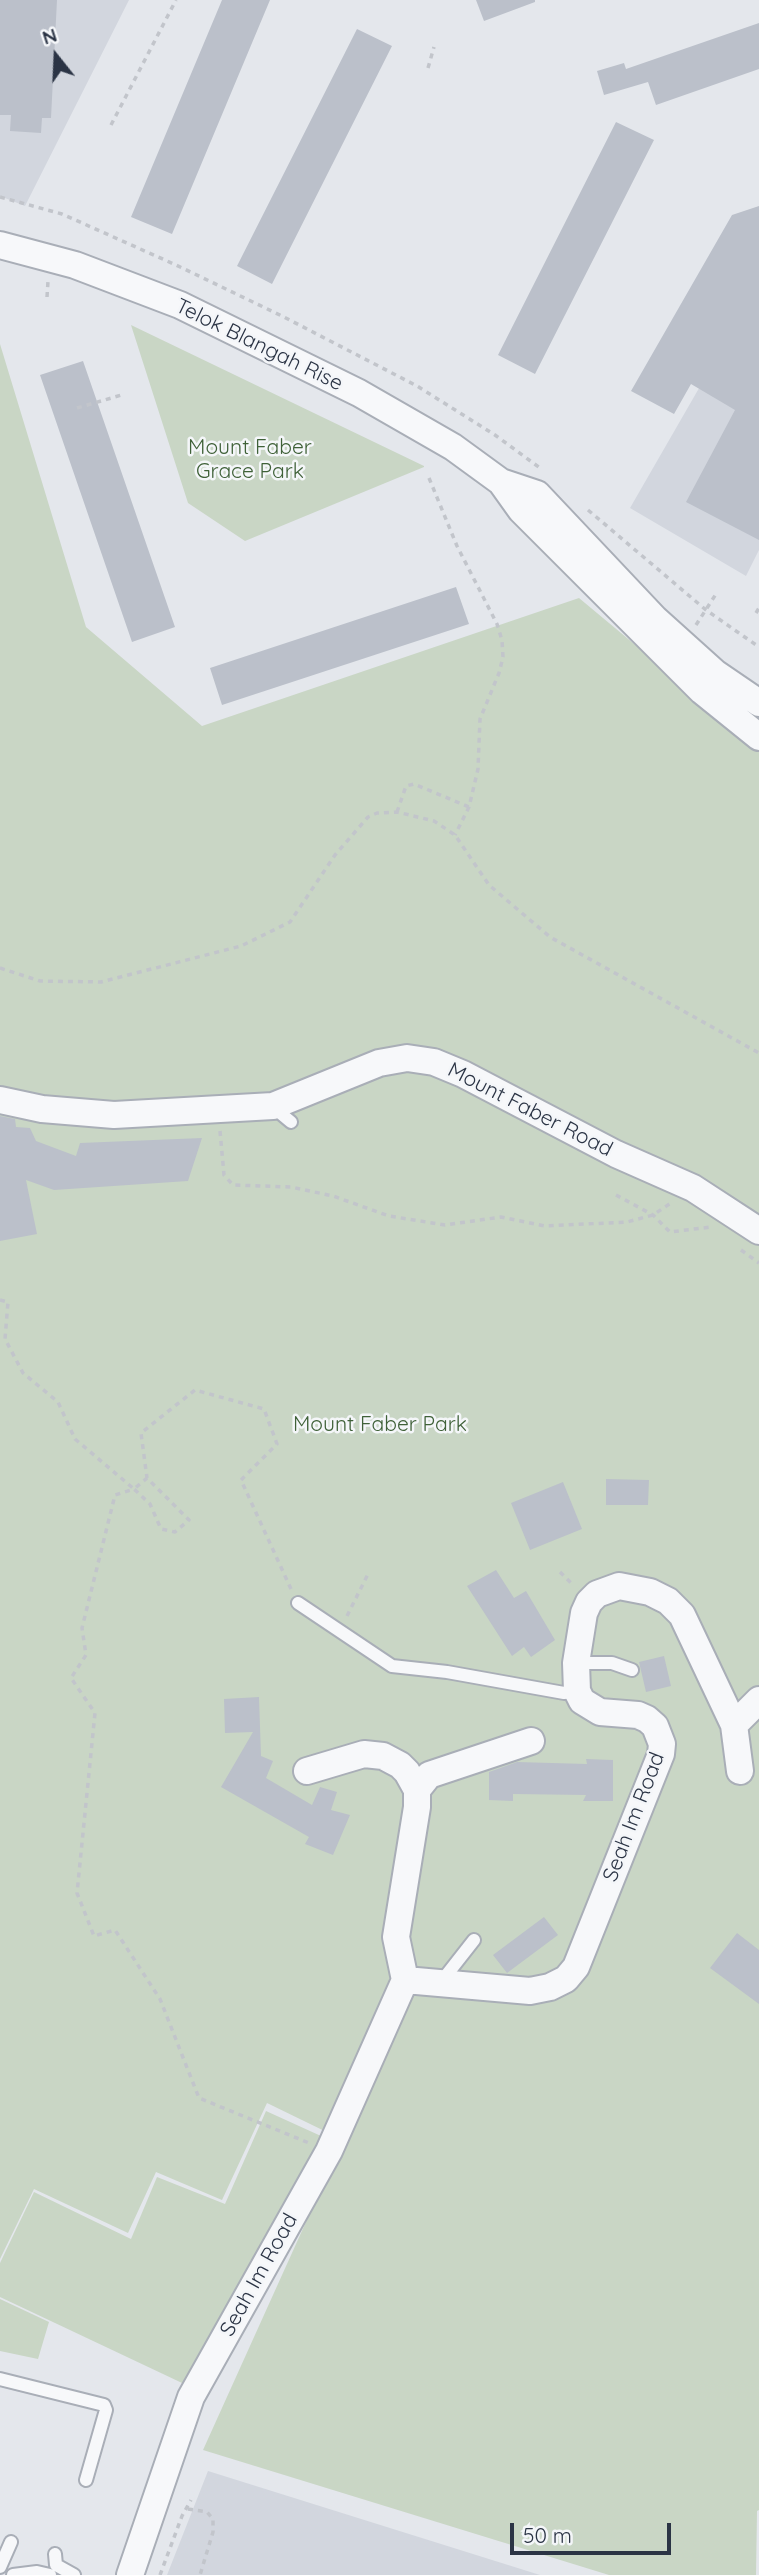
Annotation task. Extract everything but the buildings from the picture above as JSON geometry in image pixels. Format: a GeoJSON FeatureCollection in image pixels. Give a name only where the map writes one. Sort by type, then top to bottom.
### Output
{"type":"FeatureCollection","features":[{"type":"Feature","properties":{"kind":"street","name":"Telok Blangah Rise"},"geometry":{"type":"LineString","coordinates":[[0,245],[75,265],[180,305],[359,393],[453,447],[501,482],[537,494],[655,619],[715,673],[759,703]]}},
{"type":"Feature","properties":{"kind":"street","name":"Telok Blangah Rise"},"geometry":{"type":"LineString","coordinates":[[501,482],[521,510],[702,691],[757,731]]}},
{"type":"Feature","properties":{"kind":"street","name":"Mount Faber Road"},"geometry":{"type":"LineString","coordinates":[[0,1100],[42,1109],[114,1115],[282,1114],[379,1063],[407,1058],[434,1062],[463,1074],[616,1154],[693,1188],[759,1231]]}},
{"type":"Feature","properties":{"kind":"street"},"geometry":{"type":"LineString","coordinates":[[577,1691],[576,1663],[584,1612],[589,1602],[597,1594],[619,1586],[650,1592],[668,1601],[682,1615],[734,1725],[740,1771]]}},
{"type":"Feature","properties":{"kind":"street","name":"Seah Im Road"},"geometry":{"type":"LineString","coordinates":[[130,2575],[191,2397],[329,2151],[405,1980],[530,1991],[566,1979],[576,1967],[661,1754],[662,1744],[655,1726],[648,1719],[638,1714],[600,1712],[582,1701],[577,1691]]}},
{"type":"Feature","properties":{"kind":"street"},"geometry":{"type":"LineString","coordinates":[[734,1725],[759,1700]]}},
{"type":"Feature","properties":{"kind":"street"},"geometry":{"type":"LineString","coordinates":[[417,1790],[429,1775],[531,1741]]}},
{"type":"Feature","properties":{"kind":"street"},"geometry":{"type":"LineString","coordinates":[[307,1771],[364,1754],[383,1756],[400,1765],[417,1790],[417,1807],[396,1937],[405,1980]]}},
{"type":"Feature","properties":{"kind":"lane"},"geometry":{"type":"LineString","coordinates":[[298,1603],[392,1666],[447,1672],[564,1693],[577,1691]]}},
{"type":"Feature","properties":{"kind":"lane"},"geometry":{"type":"LineString","coordinates":[[576,1663],[612,1663],[632,1670]]}},
{"type":"Feature","properties":{"kind":"lane"},"geometry":{"type":"LineString","coordinates":[[440,1983],[474,1940]]}},
{"type":"Feature","properties":{"kind":"lane"},"geometry":{"type":"LineString","coordinates":[[0,2379],[104,2405],[106,2410],[86,2480]]}},
{"type":"Feature","properties":{"kind":"lane"},"geometry":{"type":"LineString","coordinates":[[0,2567],[11,2542]]}},
{"type":"Feature","properties":{"kind":"lane"},"geometry":{"type":"LineString","coordinates":[[55,2554],[56,2565],[74,2575]]}},
{"type":"Feature","properties":{"kind":"lane"},"geometry":{"type":"LineString","coordinates":[[13,2575],[37,2572],[50,2575]]}},
{"type":"Feature","properties":{"kind":"path"},"geometry":{"type":"LineString","coordinates":[[111,125],[176,0]]}},
{"type":"Feature","properties":{"kind":"path"},"geometry":{"type":"LineString","coordinates":[[428,68],[434,47]]}},
{"type":"Feature","properties":{"kind":"path"},"geometry":{"type":"LineString","coordinates":[[78,408],[125,394]]}},
{"type":"Feature","properties":{"kind":"path"},"geometry":{"type":"LineString","coordinates":[[429,478],[457,546],[497,624],[502,640],[503,657],[499,673],[480,719],[478,769],[469,807],[455,835]]}},
{"type":"Feature","properties":{"kind":"path"},"geometry":{"type":"LineString","coordinates":[[706,610],[716,594]]}},
{"type":"Feature","properties":{"kind":"path"},"geometry":{"type":"LineString","coordinates":[[756,613],[759,608]]}},
{"type":"Feature","properties":{"kind":"path"},"geometry":{"type":"LineString","coordinates":[[397,812],[406,786],[414,784],[469,807]]}},
{"type":"Feature","properties":{"kind":"path"},"geometry":{"type":"LineString","coordinates":[[0,968],[40,981],[101,982],[241,946],[290,922],[335,855],[368,817],[377,813],[397,812],[434,821],[455,835],[489,885],[550,937],[759,1053]]}},
{"type":"Feature","properties":{"kind":"path"},"geometry":{"type":"LineString","coordinates":[[220,1128],[224,1175],[233,1185],[240,1187],[291,1187],[333,1196],[389,1216],[445,1225],[501,1217],[545,1226],[627,1222],[653,1215]]}},
{"type":"Feature","properties":{"kind":"path"},"geometry":{"type":"LineString","coordinates":[[616,1195],[653,1215],[670,1232],[710,1227]]}},
{"type":"Feature","properties":{"kind":"path"},"geometry":{"type":"LineString","coordinates":[[0,1300],[8,1302],[5,1339],[23,1373],[58,1402],[75,1439],[150,1504],[161,1529],[175,1532],[189,1520],[147,1478],[141,1433],[195,1390],[264,1409],[277,1444],[241,1480],[298,1603]]}},
{"type":"Feature","properties":{"kind":"path"},"geometry":{"type":"LineString","coordinates":[[147,1478],[134,1489],[115,1495],[82,1628],[86,1655],[71,1678],[95,1713],[77,1892],[94,1937],[115,1930],[160,1999],[199,2098],[329,2151]]}},
{"type":"Feature","properties":{"kind":"path"},"geometry":{"type":"LineString","coordinates":[[340,1630],[369,1572]]}},
{"type":"Feature","properties":{"kind":"path"},"geometry":{"type":"LineString","coordinates":[[560,1572],[574,1587]]}},
{"type":"Feature","properties":{"kind":"path"},"geometry":{"type":"LineString","coordinates":[[160,2575],[182,2516],[191,2500]]}},
{"type":"Feature","properties":{"kind":"path"},"geometry":{"type":"LineString","coordinates":[[188,2509],[207,2512],[213,2519],[214,2532],[200,2575]]}},
{"type":"Feature","properties":{"kind":"shaded area"},"geometry":{"type":"Polygon","coordinates":[[[0,0],[129,0],[25,206],[0,196],[0,0]]]}},
{"type":"Feature","properties":{"kind":"shaded area"},"geometry":{"type":"Polygon","coordinates":[[[759,284],[759,550],[746,576],[630,508],[759,284]]]}},
{"type":"Feature","properties":{"kind":"shaded area"},"geometry":{"type":"Polygon","coordinates":[[[208,2471],[540,2575],[167,2575],[208,2471]]]}},
{"type":"Feature","properties":{"kind":"green space","name":"Mount Faber Grace Park"},"geometry":{"type":"Polygon","coordinates":[[[131,325],[424,467],[245,541],[188,503],[131,325]]]}},
{"type":"Feature","properties":{"kind":"green space","name":"Mount Faber Park"},"geometry":{"type":"Polygon","coordinates":[[[0,344],[86,627],[202,726],[579,598],[759,748],[759,2510],[756,2575],[609,2575],[203,2450],[343,2140],[267,2103],[222,2200],[156,2172],[128,2233],[34,2189],[0,2259],[0,344]]]}},
{"type":"Feature","properties":{"kind":"green space"},"geometry":{"type":"Polygon","coordinates":[[[266,2111],[321,2136],[199,2391],[0,2297],[0,2263],[34,2192],[131,2239],[157,2177],[225,2204],[266,2111]]]}},
{"type":"Feature","properties":{"kind":"green space"},"geometry":{"type":"Polygon","coordinates":[[[0,2299],[49,2322],[38,2359],[0,2351],[0,2299]]]}}]}
